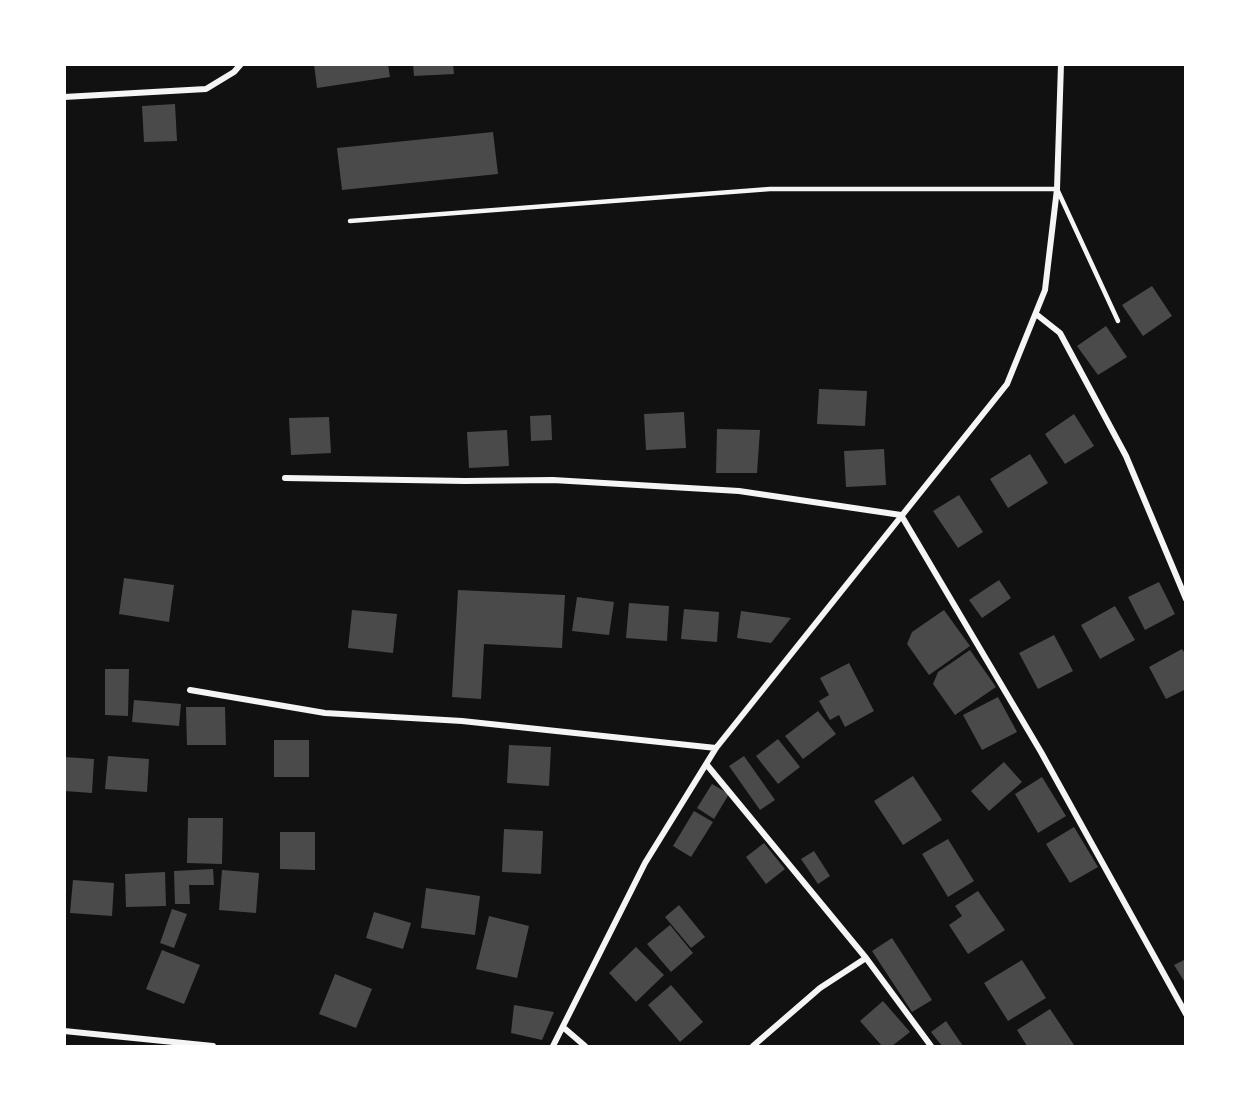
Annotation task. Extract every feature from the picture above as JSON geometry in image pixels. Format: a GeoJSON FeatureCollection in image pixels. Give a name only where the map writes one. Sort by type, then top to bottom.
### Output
{"type":"FeatureCollection","features":[{"type":"Feature","properties":{"kind":"street"},"geometry":{"type":"LineString","coordinates":[[64,97],[206,89],[234,72],[241,64]]}},
{"type":"Feature","properties":{"kind":"street"},"geometry":{"type":"LineString","coordinates":[[553,1047],[645,862],[716,748],[1007,384],[1045,290],[1058,189],[1061,64]]}},
{"type":"Feature","properties":{"kind":"street"},"geometry":{"type":"LineString","coordinates":[[1036,314],[1060,333],[1126,456],[1185,599]]}},
{"type":"Feature","properties":{"kind":"street"},"geometry":{"type":"LineString","coordinates":[[285,478],[564,480],[739,491],[901,515]]}},
{"type":"Feature","properties":{"kind":"street"},"geometry":{"type":"LineString","coordinates":[[901,515],[1041,752],[1185,1014]]}},
{"type":"Feature","properties":{"kind":"street"},"geometry":{"type":"LineString","coordinates":[[190,690],[326,713],[462,721],[716,748]]}},
{"type":"Feature","properties":{"kind":"street"},"geometry":{"type":"LineString","coordinates":[[707,765],[866,958],[931,1047]]}},
{"type":"Feature","properties":{"kind":"street"},"geometry":{"type":"LineString","coordinates":[[753,1047],[820,988],[866,958]]}},
{"type":"Feature","properties":{"kind":"street"},"geometry":{"type":"LineString","coordinates":[[564,1028],[585,1047]]}},
{"type":"Feature","properties":{"kind":"street"},"geometry":{"type":"LineString","coordinates":[[64,1031],[129,1043],[213,1047]]}},
{"type":"Feature","properties":{"kind":"lane"},"geometry":{"type":"LineString","coordinates":[[350,221],[770,189],[1058,189],[1118,321]]}},
{"type":"Feature","properties":{"kind":"building"},"geometry":{"type":"Polygon","coordinates":[[[314,64],[388,64],[390,77],[317,88],[314,64]]]}},
{"type":"Feature","properties":{"kind":"building"},"geometry":{"type":"Polygon","coordinates":[[[413,64],[453,64],[454,74],[414,76],[413,64]]]}},
{"type":"Feature","properties":{"kind":"building"},"geometry":{"type":"Polygon","coordinates":[[[175,104],[177,141],[144,142],[142,106],[175,104]]]}},
{"type":"Feature","properties":{"kind":"building"},"geometry":{"type":"Polygon","coordinates":[[[493,132],[498,174],[342,190],[337,148],[493,132]]]}},
{"type":"Feature","properties":{"kind":"building"},"geometry":{"type":"Polygon","coordinates":[[[1152,286],[1172,316],[1143,336],[1122,305],[1152,286]]]}},
{"type":"Feature","properties":{"kind":"building"},"geometry":{"type":"Polygon","coordinates":[[[1106,326],[1127,357],[1098,375],[1077,346],[1106,326]]]}},
{"type":"Feature","properties":{"kind":"building"},"geometry":{"type":"Polygon","coordinates":[[[819,389],[867,391],[865,426],[817,424],[819,389]]]}},
{"type":"Feature","properties":{"kind":"building"},"geometry":{"type":"Polygon","coordinates":[[[684,412],[686,448],[646,450],[644,414],[684,412]]]}},
{"type":"Feature","properties":{"kind":"building"},"geometry":{"type":"Polygon","coordinates":[[[1074,414],[1094,446],[1065,464],[1045,434],[1074,414]]]}},
{"type":"Feature","properties":{"kind":"building"},"geometry":{"type":"Polygon","coordinates":[[[551,415],[552,440],[531,441],[530,416],[551,415]]]}},
{"type":"Feature","properties":{"kind":"building"},"geometry":{"type":"Polygon","coordinates":[[[329,417],[331,453],[291,455],[289,418],[329,417]]]}},
{"type":"Feature","properties":{"kind":"building"},"geometry":{"type":"Polygon","coordinates":[[[717,429],[760,430],[757,473],[716,473],[717,429]]]}},
{"type":"Feature","properties":{"kind":"building"},"geometry":{"type":"Polygon","coordinates":[[[507,430],[509,466],[469,468],[467,432],[507,430]]]}},
{"type":"Feature","properties":{"kind":"building"},"geometry":{"type":"Polygon","coordinates":[[[884,449],[886,485],[846,487],[844,451],[884,449]]]}},
{"type":"Feature","properties":{"kind":"building"},"geometry":{"type":"Polygon","coordinates":[[[1030,454],[1048,483],[1008,508],[990,479],[1030,454]]]}},
{"type":"Feature","properties":{"kind":"building"},"geometry":{"type":"Polygon","coordinates":[[[959,495],[983,532],[958,548],[933,511],[959,495]]]}},
{"type":"Feature","properties":{"kind":"building"},"geometry":{"type":"Polygon","coordinates":[[[124,578],[174,585],[169,622],[119,614],[124,578]]]}},
{"type":"Feature","properties":{"kind":"building"},"geometry":{"type":"Polygon","coordinates":[[[999,580],[1011,598],[982,618],[969,600],[999,580]]]}},
{"type":"Feature","properties":{"kind":"building"},"geometry":{"type":"Polygon","coordinates":[[[1159,582],[1175,614],[1145,630],[1128,597],[1159,582]]]}},
{"type":"Feature","properties":{"kind":"building"},"geometry":{"type":"Polygon","coordinates":[[[458,590],[565,595],[562,648],[484,644],[481,699],[452,697],[458,590]]]}},
{"type":"Feature","properties":{"kind":"building"},"geometry":{"type":"Polygon","coordinates":[[[577,597],[614,602],[609,635],[572,631],[577,597]]]}},
{"type":"Feature","properties":{"kind":"building"},"geometry":{"type":"Polygon","coordinates":[[[629,603],[669,606],[667,641],[626,638],[629,603]]]}},
{"type":"Feature","properties":{"kind":"building"},"geometry":{"type":"Polygon","coordinates":[[[1115,606],[1135,640],[1100,659],[1081,625],[1115,606]]]}},
{"type":"Feature","properties":{"kind":"building"},"geometry":{"type":"Polygon","coordinates":[[[684,609],[719,612],[717,642],[681,639],[684,609]]]}},
{"type":"Feature","properties":{"kind":"building"},"geometry":{"type":"Polygon","coordinates":[[[352,610],[397,614],[393,653],[348,648],[352,610]]]}},
{"type":"Feature","properties":{"kind":"building"},"geometry":{"type":"Polygon","coordinates":[[[944,610],[970,646],[929,675],[907,644],[912,632],[944,610]]]}},
{"type":"Feature","properties":{"kind":"building"},"geometry":{"type":"Polygon","coordinates":[[[741,611],[791,618],[771,643],[737,638],[741,611]]]}},
{"type":"Feature","properties":{"kind":"building"},"geometry":{"type":"Polygon","coordinates":[[[1054,635],[1073,671],[1038,689],[1019,653],[1054,635]]]}},
{"type":"Feature","properties":{"kind":"building"},"geometry":{"type":"Polygon","coordinates":[[[1182,649],[1186,655],[1186,689],[1166,699],[1149,667],[1182,649]]]}},
{"type":"Feature","properties":{"kind":"building"},"geometry":{"type":"Polygon","coordinates":[[[970,650],[996,687],[955,715],[933,684],[938,672],[970,650]]]}},
{"type":"Feature","properties":{"kind":"building"},"geometry":{"type":"Polygon","coordinates":[[[849,663],[874,711],[845,727],[839,715],[830,720],[819,701],[829,695],[820,678],[849,663]]]}},
{"type":"Feature","properties":{"kind":"building"},"geometry":{"type":"Polygon","coordinates":[[[105,669],[129,669],[128,716],[105,715],[105,669]]]}},
{"type":"Feature","properties":{"kind":"building"},"geometry":{"type":"Polygon","coordinates":[[[998,697],[1017,732],[982,750],[963,715],[998,697]]]}},
{"type":"Feature","properties":{"kind":"building"},"geometry":{"type":"Polygon","coordinates":[[[134,700],[181,704],[179,726],[132,722],[134,700]]]}},
{"type":"Feature","properties":{"kind":"building"},"geometry":{"type":"Polygon","coordinates":[[[186,707],[225,707],[226,745],[187,745],[186,707]]]}},
{"type":"Feature","properties":{"kind":"building"},"geometry":{"type":"Polygon","coordinates":[[[818,711],[836,734],[803,759],[785,736],[818,711]]]}},
{"type":"Feature","properties":{"kind":"building"},"geometry":{"type":"Polygon","coordinates":[[[778,739],[800,767],[778,784],[756,756],[778,739]]]}},
{"type":"Feature","properties":{"kind":"building"},"geometry":{"type":"Polygon","coordinates":[[[274,740],[309,740],[309,777],[274,777],[274,740]]]}},
{"type":"Feature","properties":{"kind":"building"},"geometry":{"type":"Polygon","coordinates":[[[509,745],[551,747],[549,786],[507,783],[509,745]]]}},
{"type":"Feature","properties":{"kind":"building"},"geometry":{"type":"Polygon","coordinates":[[[108,756],[149,759],[147,792],[105,789],[108,756]]]}},
{"type":"Feature","properties":{"kind":"building"},"geometry":{"type":"Polygon","coordinates":[[[744,756],[775,800],[760,810],[729,766],[744,756]]]}},
{"type":"Feature","properties":{"kind":"building"},"geometry":{"type":"Polygon","coordinates":[[[64,757],[94,759],[92,793],[64,791],[64,757]]]}},
{"type":"Feature","properties":{"kind":"building"},"geometry":{"type":"Polygon","coordinates":[[[1004,762],[1022,782],[989,811],[971,791],[1004,762]]]}},
{"type":"Feature","properties":{"kind":"building"},"geometry":{"type":"Polygon","coordinates":[[[913,776],[942,820],[903,845],[874,801],[913,776]]]}},
{"type":"Feature","properties":{"kind":"building"},"geometry":{"type":"Polygon","coordinates":[[[1042,777],[1066,816],[1038,833],[1015,794],[1042,777]]]}},
{"type":"Feature","properties":{"kind":"building"},"geometry":{"type":"Polygon","coordinates":[[[712,784],[729,794],[714,819],[697,808],[712,784]]]}},
{"type":"Feature","properties":{"kind":"building"},"geometry":{"type":"Polygon","coordinates":[[[694,811],[713,822],[691,857],[673,846],[694,811]]]}},
{"type":"Feature","properties":{"kind":"building"},"geometry":{"type":"Polygon","coordinates":[[[188,818],[223,818],[222,864],[187,863],[188,818]]]}},
{"type":"Feature","properties":{"kind":"building"},"geometry":{"type":"Polygon","coordinates":[[[1074,827],[1098,867],[1070,883],[1046,844],[1074,827]]]}},
{"type":"Feature","properties":{"kind":"building"},"geometry":{"type":"Polygon","coordinates":[[[504,829],[543,831],[541,874],[502,872],[504,829]]]}},
{"type":"Feature","properties":{"kind":"building"},"geometry":{"type":"Polygon","coordinates":[[[280,832],[315,832],[315,870],[280,869],[280,832]]]}},
{"type":"Feature","properties":{"kind":"building"},"geometry":{"type":"Polygon","coordinates":[[[948,839],[974,881],[948,897],[922,854],[948,839]]]}},
{"type":"Feature","properties":{"kind":"building"},"geometry":{"type":"Polygon","coordinates":[[[764,843],[785,869],[766,884],[746,857],[764,843]]]}},
{"type":"Feature","properties":{"kind":"building"},"geometry":{"type":"Polygon","coordinates":[[[814,851],[830,876],[818,884],[801,859],[814,851]]]}},
{"type":"Feature","properties":{"kind":"building"},"geometry":{"type":"Polygon","coordinates":[[[213,869],[214,885],[189,885],[190,904],[175,904],[174,871],[213,869]]]}},
{"type":"Feature","properties":{"kind":"building"},"geometry":{"type":"Polygon","coordinates":[[[222,870],[259,873],[256,913],[219,910],[222,870]]]}},
{"type":"Feature","properties":{"kind":"building"},"geometry":{"type":"Polygon","coordinates":[[[165,872],[166,906],[126,907],[125,874],[165,872]]]}},
{"type":"Feature","properties":{"kind":"building"},"geometry":{"type":"Polygon","coordinates":[[[73,880],[114,883],[112,916],[70,913],[73,880]]]}},
{"type":"Feature","properties":{"kind":"building"},"geometry":{"type":"Polygon","coordinates":[[[426,888],[480,896],[475,935],[421,928],[426,888]]]}},
{"type":"Feature","properties":{"kind":"building"},"geometry":{"type":"Polygon","coordinates":[[[978,891],[1005,930],[968,954],[949,925],[962,916],[955,906],[978,891]]]}},
{"type":"Feature","properties":{"kind":"building"},"geometry":{"type":"Polygon","coordinates":[[[679,905],[705,937],[691,948],[665,917],[679,905]]]}},
{"type":"Feature","properties":{"kind":"building"},"geometry":{"type":"Polygon","coordinates":[[[172,909],[187,914],[174,948],[160,943],[172,909]]]}},
{"type":"Feature","properties":{"kind":"building"},"geometry":{"type":"Polygon","coordinates":[[[374,912],[411,923],[403,949],[366,938],[374,912]]]}},
{"type":"Feature","properties":{"kind":"building"},"geometry":{"type":"Polygon","coordinates":[[[489,916],[529,926],[517,978],[476,969],[489,916]]]}},
{"type":"Feature","properties":{"kind":"building"},"geometry":{"type":"Polygon","coordinates":[[[670,925],[693,953],[671,972],[647,944],[670,925]]]}},
{"type":"Feature","properties":{"kind":"building"},"geometry":{"type":"Polygon","coordinates":[[[892,938],[932,1000],[912,1012],[872,951],[892,938]]]}},
{"type":"Feature","properties":{"kind":"building"},"geometry":{"type":"Polygon","coordinates":[[[636,947],[664,975],[636,1002],[609,973],[636,947]]]}},
{"type":"Feature","properties":{"kind":"building"},"geometry":{"type":"Polygon","coordinates":[[[162,950],[200,965],[184,1004],[146,989],[162,950]]]}},
{"type":"Feature","properties":{"kind":"building"},"geometry":{"type":"Polygon","coordinates":[[[1186,959],[1186,984],[1174,965],[1186,959]]]}},
{"type":"Feature","properties":{"kind":"building"},"geometry":{"type":"Polygon","coordinates":[[[1022,960],[1046,998],[1008,1021],[984,983],[1022,960]]]}},
{"type":"Feature","properties":{"kind":"building"},"geometry":{"type":"Polygon","coordinates":[[[335,974],[372,989],[356,1028],[319,1014],[335,974]]]}},
{"type":"Feature","properties":{"kind":"building"},"geometry":{"type":"Polygon","coordinates":[[[671,985],[703,1022],[680,1042],[648,1005],[671,985]]]}},
{"type":"Feature","properties":{"kind":"building"},"geometry":{"type":"Polygon","coordinates":[[[883,1001],[910,1032],[892,1046],[882,1046],[860,1021],[883,1001]]]}},
{"type":"Feature","properties":{"kind":"building"},"geometry":{"type":"Polygon","coordinates":[[[514,1005],[554,1012],[542,1040],[511,1033],[514,1005]]]}},
{"type":"Feature","properties":{"kind":"building"},"geometry":{"type":"Polygon","coordinates":[[[1050,1009],[1074,1045],[1027,1046],[1017,1030],[1050,1009]]]}},
{"type":"Feature","properties":{"kind":"building"},"geometry":{"type":"Polygon","coordinates":[[[946,1021],[963,1046],[942,1046],[931,1032],[946,1021]]]}}]}
